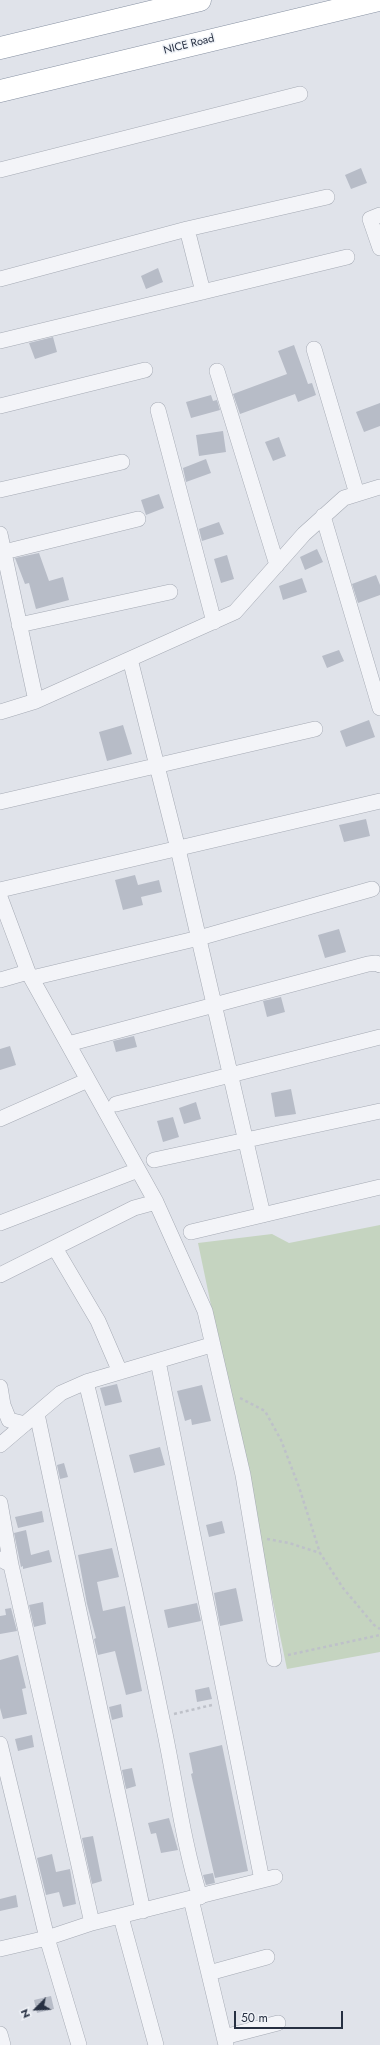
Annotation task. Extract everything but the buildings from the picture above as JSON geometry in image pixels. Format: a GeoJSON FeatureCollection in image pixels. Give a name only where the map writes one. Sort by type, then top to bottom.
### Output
{"type":"FeatureCollection","features":[{"type":"Feature","properties":{"kind":"highway"},"geometry":{"type":"LineString","coordinates":[[0,48],[200,0]]}},
{"type":"Feature","properties":{"kind":"highway","name":"NICE Road"},"geometry":{"type":"LineString","coordinates":[[0,91],[379,0]]}},
{"type":"Feature","properties":{"kind":"street"},"geometry":{"type":"LineString","coordinates":[[0,170],[300,94]]}},
{"type":"Feature","properties":{"kind":"street"},"geometry":{"type":"LineString","coordinates":[[0,279],[187,229],[327,197]]}},
{"type":"Feature","properties":{"kind":"street"},"geometry":{"type":"LineString","coordinates":[[380,215],[370,218],[380,248]]}},
{"type":"Feature","properties":{"kind":"street"},"geometry":{"type":"LineString","coordinates":[[187,229],[203,292]]}},
{"type":"Feature","properties":{"kind":"street"},"geometry":{"type":"LineString","coordinates":[[0,341],[347,257]]}},
{"type":"Feature","properties":{"kind":"street"},"geometry":{"type":"LineString","coordinates":[[314,349],[357,494]]}},
{"type":"Feature","properties":{"kind":"street"},"geometry":{"type":"LineString","coordinates":[[0,406],[146,370]]}},
{"type":"Feature","properties":{"kind":"street"},"geometry":{"type":"LineString","coordinates":[[217,371],[276,565]]}},
{"type":"Feature","properties":{"kind":"street"},"geometry":{"type":"LineString","coordinates":[[158,410],[214,622]]}},
{"type":"Feature","properties":{"kind":"street"},"geometry":{"type":"LineString","coordinates":[[0,490],[122,462]]}},
{"type":"Feature","properties":{"kind":"street"},"geometry":{"type":"LineString","coordinates":[[0,712],[36,701],[235,612],[304,534],[323,516],[344,498],[380,487]]}},
{"type":"Feature","properties":{"kind":"street"},"geometry":{"type":"LineString","coordinates":[[323,516],[380,708]]}},
{"type":"Feature","properties":{"kind":"street"},"geometry":{"type":"LineString","coordinates":[[4,552],[138,519]]}},
{"type":"Feature","properties":{"kind":"street"},"geometry":{"type":"LineString","coordinates":[[0,534],[36,701]]}},
{"type":"Feature","properties":{"kind":"street"},"geometry":{"type":"LineString","coordinates":[[19,624],[170,592]]}},
{"type":"Feature","properties":{"kind":"street"},"geometry":{"type":"LineString","coordinates":[[130,659],[178,848],[213,1006],[231,1076],[263,1215]]}},
{"type":"Feature","properties":{"kind":"street"},"geometry":{"type":"LineString","coordinates":[[0,802],[315,729]]}},
{"type":"Feature","properties":{"kind":"street"},"geometry":{"type":"LineString","coordinates":[[0,890],[380,801]]}},
{"type":"Feature","properties":{"kind":"street"},"geometry":{"type":"LineString","coordinates":[[0,980],[30,975],[199,938],[372,889]]}},
{"type":"Feature","properties":{"kind":"street"},"geometry":{"type":"LineString","coordinates":[[0,897],[30,975],[156,1202],[205,1311],[243,1474],[274,1659]]}},
{"type":"Feature","properties":{"kind":"street"},"geometry":{"type":"LineString","coordinates":[[68,1044],[368,964],[376,963],[380,965]]}},
{"type":"Feature","properties":{"kind":"street"},"geometry":{"type":"LineString","coordinates":[[116,1104],[380,1037]]}},
{"type":"Feature","properties":{"kind":"street"},"geometry":{"type":"LineString","coordinates":[[0,1119],[88,1080]]}},
{"type":"Feature","properties":{"kind":"street"},"geometry":{"type":"LineString","coordinates":[[154,1160],[246,1142],[380,1111]]}},
{"type":"Feature","properties":{"kind":"street"},"geometry":{"type":"LineString","coordinates":[[0,1223],[138,1170]]}},
{"type":"Feature","properties":{"kind":"street"},"geometry":{"type":"LineString","coordinates":[[192,1232],[380,1187]]}},
{"type":"Feature","properties":{"kind":"street"},"geometry":{"type":"LineString","coordinates":[[0,1275],[134,1208],[156,1202]]}},
{"type":"Feature","properties":{"kind":"street"},"geometry":{"type":"LineString","coordinates":[[55,1248],[98,1321],[120,1372]]}},
{"type":"Feature","properties":{"kind":"street"},"geometry":{"type":"LineString","coordinates":[[0,1445],[61,1393],[86,1382],[212,1345]]}},
{"type":"Feature","properties":{"kind":"street"},"geometry":{"type":"LineString","coordinates":[[0,1949],[47,1938],[92,1923],[121,1917],[268,1879],[226,1702],[158,1361]]}},
{"type":"Feature","properties":{"kind":"street"},"geometry":{"type":"LineString","coordinates":[[86,1382],[122,1528],[162,1716],[191,1866],[195,1898],[209,1973],[225,2041],[278,2023]]}},
{"type":"Feature","properties":{"kind":"street"},"geometry":{"type":"LineString","coordinates":[[0,1387],[3,1405],[9,1420],[25,1424]]}},
{"type":"Feature","properties":{"kind":"street"},"geometry":{"type":"LineString","coordinates":[[37,1414],[143,1911]]}},
{"type":"Feature","properties":{"kind":"street"},"geometry":{"type":"LineString","coordinates":[[0,1503],[5,1562],[92,1923]]}},
{"type":"Feature","properties":{"kind":"street"},"geometry":{"type":"LineString","coordinates":[[0,1744],[47,1938],[79,2045]]}},
{"type":"Feature","properties":{"kind":"street"},"geometry":{"type":"LineString","coordinates":[[121,1917],[156,2045]]}},
{"type":"Feature","properties":{"kind":"street"},"geometry":{"type":"LineString","coordinates":[[209,1973],[268,1957]]}},
{"type":"Feature","properties":{"kind":"street"},"geometry":{"type":"LineString","coordinates":[[0,2034],[3,2045]]}},
{"type":"Feature","properties":{"kind":"path"},"geometry":{"type":"LineString","coordinates":[[223,1392],[244,1399],[265,1411],[281,1440],[299,1486],[320,1554],[343,1588],[374,1625],[380,1629]]}},
{"type":"Feature","properties":{"kind":"path"},"geometry":{"type":"LineString","coordinates":[[252,1532],[266,1538],[289,1543],[320,1554]]}},
{"type":"Feature","properties":{"kind":"path"},"geometry":{"type":"LineString","coordinates":[[274,1659],[380,1635]]}},
{"type":"Feature","properties":{"kind":"path"},"geometry":{"type":"LineString","coordinates":[[162,1716],[226,1702]]}},
{"type":"Feature","properties":{"kind":"green space"},"geometry":{"type":"Polygon","coordinates":[[[380,1225],[380,1652],[287,1669],[198,1243],[272,1234],[289,1243],[380,1225]]]}}]}
